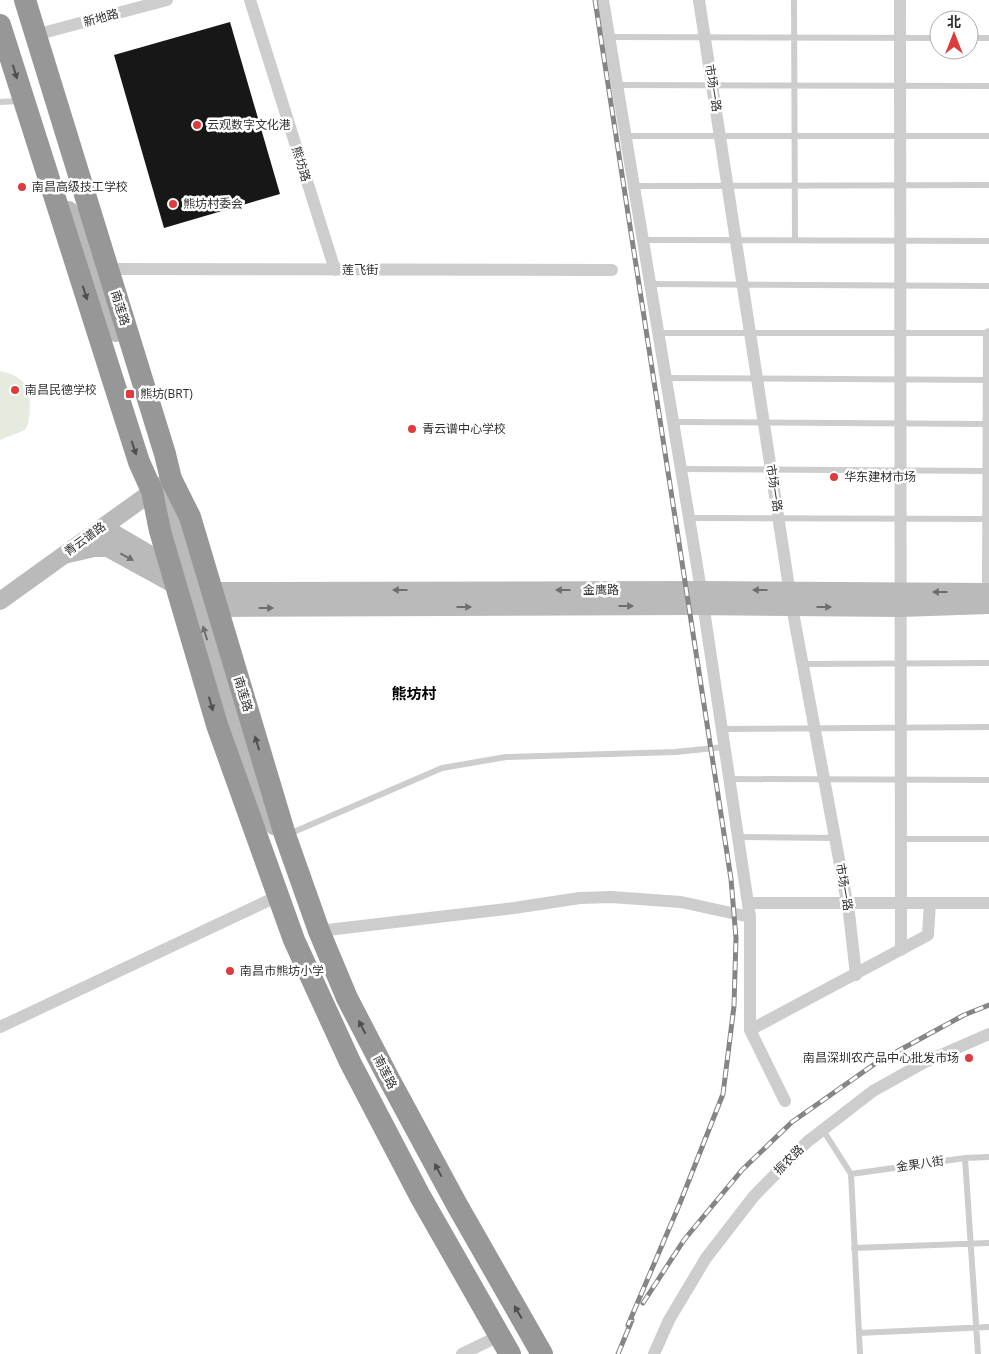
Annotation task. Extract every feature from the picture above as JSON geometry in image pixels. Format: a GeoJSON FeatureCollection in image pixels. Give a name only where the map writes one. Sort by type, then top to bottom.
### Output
{"type":"FeatureCollection","features":[{"type":"Feature","properties":{"kind":"highway","name":"南莲路"},"geometry":{"type":"LineString","coordinates":[[24,0],[171,478],[190,517],[193,587],[217,725],[278,896],[294,940],[350,1062],[420,1196],[506,1349]]}},
{"type":"Feature","properties":{"kind":"highway","name":"南莲路"},"geometry":{"type":"LineString","coordinates":[[0,25],[139,462],[152,491],[160,531],[193,587],[319,931],[348,998],[389,1079],[457,1205],[542,1354]]}},
{"type":"Feature","properties":{"kind":"street","name":"新地路"},"geometry":{"type":"LineString","coordinates":[[35,35],[167,0]]}},
{"type":"Feature","properties":{"kind":"street","name":"熊坊路"},"geometry":{"type":"LineString","coordinates":[[250,0],[335,270]]}},
{"type":"Feature","properties":{"kind":"street"},"geometry":{"type":"LineString","coordinates":[[604,0],[702,598],[750,917],[750,1030],[785,1100]]}},
{"type":"Feature","properties":{"kind":"street","name":"市场一路"},"geometry":{"type":"LineString","coordinates":[[699,0],[791,599],[847,903],[856,975]]}},
{"type":"Feature","properties":{"kind":"street"},"geometry":{"type":"LineString","coordinates":[[900,0],[901,950]]}},
{"type":"Feature","properties":{"kind":"street","name":"莲飞街"},"geometry":{"type":"LineString","coordinates":[[108,269],[612,270]]}},
{"type":"Feature","properties":{"kind":"street"},"geometry":{"type":"LineString","coordinates":[[989,334],[989,596]]}},
{"type":"Feature","properties":{"kind":"street","name":"青云谱路"},"geometry":{"type":"LineString","coordinates":[[0,601],[171,478]]}},
{"type":"Feature","properties":{"kind":"street"},"geometry":{"type":"LineString","coordinates":[[88,538],[115,534],[193,587],[234,726],[262,799],[304,891]]}},
{"type":"Feature","properties":{"kind":"street"},"geometry":{"type":"LineString","coordinates":[[64,555],[94,548],[108,548],[193,587]]}},
{"type":"Feature","properties":{"kind":"street","name":"金鹰路"},"geometry":{"type":"LineString","coordinates":[[193,587],[702,598],[900,600],[989,596]]}},
{"type":"Feature","properties":{"kind":"street"},"geometry":{"type":"LineString","coordinates":[[0,1027],[278,896]]}},
{"type":"Feature","properties":{"kind":"street"},"geometry":{"type":"LineString","coordinates":[[319,931],[580,898],[611,897],[682,902],[750,917]]}},
{"type":"Feature","properties":{"kind":"street"},"geometry":{"type":"LineString","coordinates":[[748,903],[989,903]]}},
{"type":"Feature","properties":{"kind":"street"},"geometry":{"type":"LineString","coordinates":[[750,1030],[928,935],[930,903]]}},
{"type":"Feature","properties":{"kind":"street","name":"振农路"},"geometry":{"type":"LineString","coordinates":[[654,1354],[669,1320],[706,1258],[754,1196],[807,1142],[873,1091],[925,1062],[989,1034]]}},
{"type":"Feature","properties":{"kind":"street"},"geometry":{"type":"LineString","coordinates":[[462,1354],[506,1349]]}},
{"type":"Feature","properties":{"kind":"lane"},"geometry":{"type":"LineString","coordinates":[[794,0],[795,240]]}},
{"type":"Feature","properties":{"kind":"lane"},"geometry":{"type":"LineString","coordinates":[[610,37],[929,38]]}},
{"type":"Feature","properties":{"kind":"lane"},"geometry":{"type":"LineString","coordinates":[[618,86],[989,86]]}},
{"type":"Feature","properties":{"kind":"lane"},"geometry":{"type":"LineString","coordinates":[[0,102],[24,101]]}},
{"type":"Feature","properties":{"kind":"lane"},"geometry":{"type":"LineString","coordinates":[[626,136],[989,136]]}},
{"type":"Feature","properties":{"kind":"lane"},"geometry":{"type":"LineString","coordinates":[[634,186],[989,185]]}},
{"type":"Feature","properties":{"kind":"lane"},"geometry":{"type":"LineString","coordinates":[[643,240],[989,241]]}},
{"type":"Feature","properties":{"kind":"lane"},"geometry":{"type":"LineString","coordinates":[[650,284],[989,286]]}},
{"type":"Feature","properties":{"kind":"lane"},"geometry":{"type":"LineString","coordinates":[[658,333],[989,334]]}},
{"type":"Feature","properties":{"kind":"lane"},"geometry":{"type":"LineString","coordinates":[[666,378],[989,380]]}},
{"type":"Feature","properties":{"kind":"lane"},"geometry":{"type":"LineString","coordinates":[[673,422],[989,424]]}},
{"type":"Feature","properties":{"kind":"lane"},"geometry":{"type":"LineString","coordinates":[[681,469],[989,471]]}},
{"type":"Feature","properties":{"kind":"lane"},"geometry":{"type":"LineString","coordinates":[[689,518],[989,519]]}},
{"type":"Feature","properties":{"kind":"lane"},"geometry":{"type":"LineString","coordinates":[[802,664],[989,664]]}},
{"type":"Feature","properties":{"kind":"lane"},"geometry":{"type":"LineString","coordinates":[[722,729],[989,726]]}},
{"type":"Feature","properties":{"kind":"lane"},"geometry":{"type":"LineString","coordinates":[[285,835],[442,768],[506,757],[675,752],[725,747]]}},
{"type":"Feature","properties":{"kind":"lane"},"geometry":{"type":"LineString","coordinates":[[730,780],[989,780]]}},
{"type":"Feature","properties":{"kind":"lane"},"geometry":{"type":"LineString","coordinates":[[738,837],[835,838]]}},
{"type":"Feature","properties":{"kind":"lane"},"geometry":{"type":"LineString","coordinates":[[901,839],[989,838]]}},
{"type":"Feature","properties":{"kind":"lane"},"geometry":{"type":"LineString","coordinates":[[823,1130],[851,1174],[860,1354]]}},
{"type":"Feature","properties":{"kind":"lane"},"geometry":{"type":"LineString","coordinates":[[965,1158],[978,1354]]}},
{"type":"Feature","properties":{"kind":"lane","name":"金果八街"},"geometry":{"type":"LineString","coordinates":[[851,1174],[965,1158],[989,1158]]}},
{"type":"Feature","properties":{"kind":"lane"},"geometry":{"type":"LineString","coordinates":[[854,1248],[989,1243]]}},
{"type":"Feature","properties":{"kind":"lane"},"geometry":{"type":"LineString","coordinates":[[859,1333],[989,1327]]}},
{"type":"Feature","properties":{"kind":"shaded area"},"geometry":{"type":"Polygon","coordinates":[[[0,371],[9,373],[22,381],[28,391],[30,412],[25,430],[0,440],[0,371]]]}},
{"type":"Feature","properties":{"kind":"building","name":"云观数字文化港"},"geometry":{"type":"Polygon","coordinates":[[[230,22],[280,194],[164,228],[114,55],[230,22]]]}},
{"type":"Feature","properties":{"kind":"railway"},"geometry":{"type":"LineString","coordinates":[[595,0],[731,879],[736,938],[734,1006],[723,1094],[680,1203],[628,1325]]}},
{"type":"Feature","properties":{"kind":"railway"},"geometry":{"type":"LineString","coordinates":[[643,1303],[684,1240],[742,1170],[792,1122],[876,1063],[964,1015],[989,1005]]}},
{"type":"Feature","properties":{"kind":"railway"},"geometry":{"type":"LineString","coordinates":[[618,1354],[632,1320]]}},
{"type":"Feature","properties":{"kind":"place","name":"云观数字文化港"},"geometry":{"type":"Point","coordinates":[197,125]}},
{"type":"Feature","properties":{"kind":"place","name":"南昌高级技工学校"},"geometry":{"type":"Point","coordinates":[22,187]}},
{"type":"Feature","properties":{"kind":"place","name":"熊坊村委会"},"geometry":{"type":"Point","coordinates":[173,204]}},
{"type":"Feature","properties":{"kind":"place","name":"南昌民德学校"},"geometry":{"type":"Point","coordinates":[15,390]}},
{"type":"Feature","properties":{"kind":"place","name":"熊坊(BRT)"},"geometry":{"type":"Point","coordinates":[130,394]}},
{"type":"Feature","properties":{"kind":"place","name":"青云谱中心学校"},"geometry":{"type":"Point","coordinates":[412,429]}},
{"type":"Feature","properties":{"kind":"place","name":"华东建材市场"},"geometry":{"type":"Point","coordinates":[834,477]}},
{"type":"Feature","properties":{"kind":"place","name":"南昌市熊坊小学"},"geometry":{"type":"Point","coordinates":[230,971]}},
{"type":"Feature","properties":{"kind":"place","name":"南昌深圳农产品中心批发市场"},"geometry":{"type":"Point","coordinates":[969,1058]}},
{"type":"Feature","properties":{"kind":"district","name":"熊坊村"},"geometry":{"type":"Point","coordinates":[414,694]}}]}
